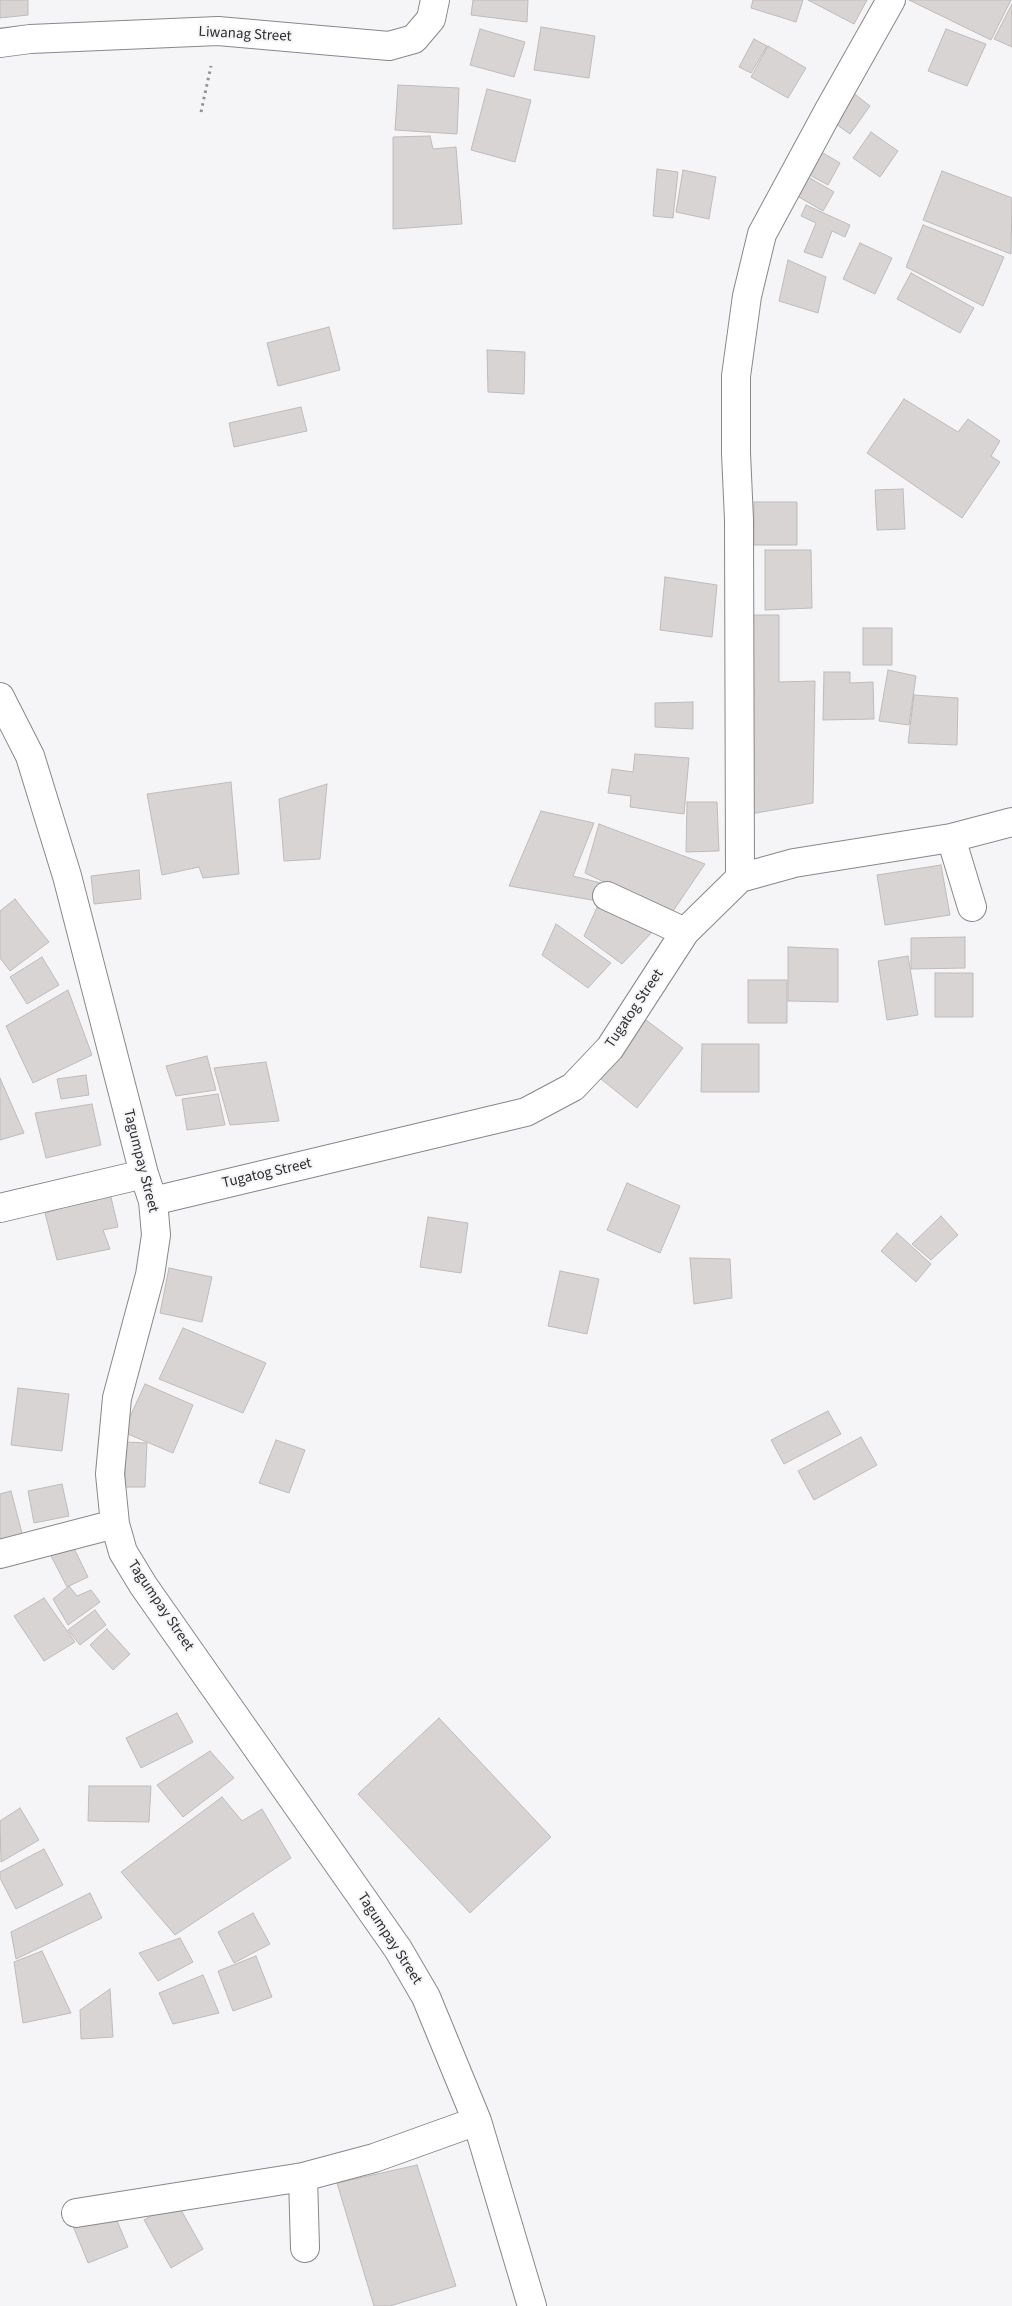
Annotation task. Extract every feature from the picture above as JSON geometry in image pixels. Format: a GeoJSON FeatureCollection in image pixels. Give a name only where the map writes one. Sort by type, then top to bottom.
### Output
{"type":"FeatureCollection","features":[{"type":"Feature","properties":{"kind":"street","name":"Liwanag Street"},"geometry":{"type":"LineString","coordinates":[[0,43],[30,39],[218,31],[389,46],[414,39],[431,19],[435,0]]}},
{"type":"Feature","properties":{"kind":"street"},"geometry":{"type":"LineString","coordinates":[[740,878],[740,520],[736,453],[736,376],[747,296],[762,234],[891,0]]}},
{"type":"Feature","properties":{"kind":"street","name":"Tagumpay Street"},"geometry":{"type":"LineString","coordinates":[[0,697],[30,756],[67,876],[144,1174],[153,1201],[156,1235],[150,1275],[117,1398],[110,1474],[115,1524],[124,1552],[143,1584],[398,1949],[426,1997],[477,2121],[532,2306]]}},
{"type":"Feature","properties":{"kind":"street","name":"Tugatog Street"},"geometry":{"type":"LineString","coordinates":[[153,1201],[526,1112],[573,1087],[610,1048],[685,932],[740,878],[794,863],[951,838],[1012,822]]}},
{"type":"Feature","properties":{"kind":"street"},"geometry":{"type":"LineString","coordinates":[[951,838],[972,907]]}},
{"type":"Feature","properties":{"kind":"street"},"geometry":{"type":"LineString","coordinates":[[607,896],[685,932]]}},
{"type":"Feature","properties":{"kind":"street"},"geometry":{"type":"LineString","coordinates":[[0,1208],[144,1174]]}},
{"type":"Feature","properties":{"kind":"street"},"geometry":{"type":"LineString","coordinates":[[0,1554],[115,1524]]}},
{"type":"Feature","properties":{"kind":"street"},"geometry":{"type":"LineString","coordinates":[[76,2213],[303,2177],[374,2158],[477,2121]]}},
{"type":"Feature","properties":{"kind":"street"},"geometry":{"type":"LineString","coordinates":[[303,2177],[305,2248]]}},
{"type":"Feature","properties":{"kind":"path"},"geometry":{"type":"LineString","coordinates":[[201,112],[218,31]]}},
{"type":"Feature","properties":{"kind":"building"},"geometry":{"type":"Polygon","coordinates":[[[0,0],[28,0],[28,15],[0,18],[0,0]]]}},
{"type":"Feature","properties":{"kind":"building"},"geometry":{"type":"Polygon","coordinates":[[[473,0],[528,0],[527,22],[471,15],[473,0]]]}},
{"type":"Feature","properties":{"kind":"building"},"geometry":{"type":"Polygon","coordinates":[[[753,0],[803,0],[796,22],[751,8],[753,0]]]}},
{"type":"Feature","properties":{"kind":"building"},"geometry":{"type":"Polygon","coordinates":[[[808,0],[867,0],[854,24],[808,0]]]}},
{"type":"Feature","properties":{"kind":"building"},"geometry":{"type":"Polygon","coordinates":[[[909,0],[1011,0],[991,40],[909,0]]]}},
{"type":"Feature","properties":{"kind":"building"},"geometry":{"type":"Polygon","coordinates":[[[1012,4],[1012,47],[994,39],[1012,4]]]}},
{"type":"Feature","properties":{"kind":"building"},"geometry":{"type":"Polygon","coordinates":[[[541,27],[595,36],[589,78],[534,70],[541,27]]]}},
{"type":"Feature","properties":{"kind":"building"},"geometry":{"type":"Polygon","coordinates":[[[480,29],[525,42],[514,77],[470,65],[480,29]]]}},
{"type":"Feature","properties":{"kind":"building"},"geometry":{"type":"Polygon","coordinates":[[[946,29],[986,44],[967,86],[928,71],[946,29]]]}},
{"type":"Feature","properties":{"kind":"building"},"geometry":{"type":"Polygon","coordinates":[[[754,39],[767,46],[751,73],[739,67],[754,39]]]}},
{"type":"Feature","properties":{"kind":"building"},"geometry":{"type":"Polygon","coordinates":[[[768,46],[806,68],[788,98],[751,77],[768,46]]]}},
{"type":"Feature","properties":{"kind":"building"},"geometry":{"type":"Polygon","coordinates":[[[398,85],[459,88],[457,134],[395,130],[398,85]]]}},
{"type":"Feature","properties":{"kind":"building"},"geometry":{"type":"Polygon","coordinates":[[[847,88],[870,106],[850,134],[826,117],[847,88]]]}},
{"type":"Feature","properties":{"kind":"building"},"geometry":{"type":"Polygon","coordinates":[[[487,89],[531,100],[515,162],[471,150],[487,89]]]}},
{"type":"Feature","properties":{"kind":"building"},"geometry":{"type":"Polygon","coordinates":[[[871,132],[898,151],[880,177],[853,158],[871,132]]]}},
{"type":"Feature","properties":{"kind":"building"},"geometry":{"type":"Polygon","coordinates":[[[430,136],[433,149],[456,147],[462,224],[393,229],[393,137],[430,136]]]}},
{"type":"Feature","properties":{"kind":"building"},"geometry":{"type":"Polygon","coordinates":[[[818,150],[840,163],[828,185],[804,172],[818,150]]]}},
{"type":"Feature","properties":{"kind":"building"},"geometry":{"type":"Polygon","coordinates":[[[657,169],[678,172],[673,218],[653,216],[657,169]]]}},
{"type":"Feature","properties":{"kind":"building"},"geometry":{"type":"Polygon","coordinates":[[[683,170],[716,177],[709,219],[676,212],[683,170]]]}},
{"type":"Feature","properties":{"kind":"building"},"geometry":{"type":"Polygon","coordinates":[[[942,171],[1012,198],[1011,254],[923,220],[942,171]]]}},
{"type":"Feature","properties":{"kind":"building"},"geometry":{"type":"Polygon","coordinates":[[[803,174],[834,192],[823,211],[792,193],[803,174]]]}},
{"type":"Feature","properties":{"kind":"building"},"geometry":{"type":"Polygon","coordinates":[[[806,205],[850,225],[845,237],[832,231],[822,258],[804,252],[816,223],[801,216],[806,205]]]}},
{"type":"Feature","properties":{"kind":"building"},"geometry":{"type":"Polygon","coordinates":[[[923,225],[1004,257],[983,306],[906,267],[923,225]]]}},
{"type":"Feature","properties":{"kind":"building"},"geometry":{"type":"Polygon","coordinates":[[[860,243],[892,258],[875,294],[843,279],[860,243]]]}},
{"type":"Feature","properties":{"kind":"building"},"geometry":{"type":"Polygon","coordinates":[[[788,260],[826,277],[818,313],[779,301],[788,260]]]}},
{"type":"Feature","properties":{"kind":"building"},"geometry":{"type":"Polygon","coordinates":[[[911,273],[974,308],[960,333],[897,299],[911,273]]]}},
{"type":"Feature","properties":{"kind":"building"},"geometry":{"type":"Polygon","coordinates":[[[329,327],[340,370],[278,386],[267,343],[329,327]]]}},
{"type":"Feature","properties":{"kind":"building"},"geometry":{"type":"Polygon","coordinates":[[[487,350],[525,352],[524,394],[488,392],[487,350]]]}},
{"type":"Feature","properties":{"kind":"building"},"geometry":{"type":"Polygon","coordinates":[[[904,399],[958,432],[968,419],[1000,441],[991,456],[1000,462],[962,518],[867,453],[904,399]]]}},
{"type":"Feature","properties":{"kind":"building"},"geometry":{"type":"Polygon","coordinates":[[[301,407],[307,431],[234,447],[229,423],[301,407]]]}},
{"type":"Feature","properties":{"kind":"building"},"geometry":{"type":"Polygon","coordinates":[[[903,489],[905,529],[877,530],[875,490],[903,489]]]}},
{"type":"Feature","properties":{"kind":"building"},"geometry":{"type":"Polygon","coordinates":[[[754,502],[797,502],[797,545],[754,545],[754,502]]]}},
{"type":"Feature","properties":{"kind":"building"},"geometry":{"type":"Polygon","coordinates":[[[765,550],[811,550],[812,608],[765,610],[765,550]]]}},
{"type":"Feature","properties":{"kind":"building"},"geometry":{"type":"Polygon","coordinates":[[[665,577],[717,585],[712,637],[660,630],[665,577]]]}},
{"type":"Feature","properties":{"kind":"building"},"geometry":{"type":"Polygon","coordinates":[[[742,615],[779,615],[779,682],[815,681],[813,803],[745,815],[742,615]]]}},
{"type":"Feature","properties":{"kind":"building"},"geometry":{"type":"Polygon","coordinates":[[[863,628],[892,628],[892,665],[863,665],[863,628]]]}},
{"type":"Feature","properties":{"kind":"building"},"geometry":{"type":"Polygon","coordinates":[[[888,670],[916,676],[909,725],[879,721],[888,670]]]}},
{"type":"Feature","properties":{"kind":"building"},"geometry":{"type":"Polygon","coordinates":[[[824,672],[850,672],[850,683],[873,682],[874,719],[823,720],[824,672]]]}},
{"type":"Feature","properties":{"kind":"building"},"geometry":{"type":"Polygon","coordinates":[[[914,695],[958,698],[957,745],[908,743],[914,695]]]}},
{"type":"Feature","properties":{"kind":"building"},"geometry":{"type":"Polygon","coordinates":[[[693,702],[693,729],[655,727],[655,703],[693,702]]]}},
{"type":"Feature","properties":{"kind":"building"},"geometry":{"type":"Polygon","coordinates":[[[635,754],[689,758],[684,814],[630,807],[631,796],[608,793],[612,769],[633,772],[635,754]]]}},
{"type":"Feature","properties":{"kind":"building"},"geometry":{"type":"Polygon","coordinates":[[[231,782],[239,874],[203,878],[199,867],[162,875],[147,794],[231,782]]]}},
{"type":"Feature","properties":{"kind":"building"},"geometry":{"type":"Polygon","coordinates":[[[327,784],[320,859],[284,861],[279,799],[327,784]]]}},
{"type":"Feature","properties":{"kind":"building"},"geometry":{"type":"Polygon","coordinates":[[[687,802],[717,802],[719,851],[686,852],[687,802]]]}},
{"type":"Feature","properties":{"kind":"building"},"geometry":{"type":"Polygon","coordinates":[[[541,811],[594,823],[573,876],[601,883],[598,901],[509,886],[541,811]]]}},
{"type":"Feature","properties":{"kind":"building"},"geometry":{"type":"Polygon","coordinates":[[[599,824],[705,864],[671,914],[585,873],[599,824]]]}},
{"type":"Feature","properties":{"kind":"building"},"geometry":{"type":"Polygon","coordinates":[[[941,865],[950,915],[885,925],[877,875],[941,865]]]}},
{"type":"Feature","properties":{"kind":"building"},"geometry":{"type":"Polygon","coordinates":[[[139,870],[141,899],[94,904],[91,876],[139,870]]]}},
{"type":"Feature","properties":{"kind":"building"},"geometry":{"type":"Polygon","coordinates":[[[15,899],[49,942],[10,971],[0,958],[0,911],[15,899]]]}},
{"type":"Feature","properties":{"kind":"building"},"geometry":{"type":"Polygon","coordinates":[[[600,901],[655,929],[622,964],[584,936],[600,901]]]}},
{"type":"Feature","properties":{"kind":"building"},"geometry":{"type":"Polygon","coordinates":[[[556,924],[611,963],[588,988],[542,955],[556,924]]]}},
{"type":"Feature","properties":{"kind":"building"},"geometry":{"type":"Polygon","coordinates":[[[965,937],[965,968],[911,969],[911,938],[965,937]]]}},
{"type":"Feature","properties":{"kind":"building"},"geometry":{"type":"Polygon","coordinates":[[[788,947],[838,949],[838,1002],[788,1001],[788,947]]]}},
{"type":"Feature","properties":{"kind":"building"},"geometry":{"type":"Polygon","coordinates":[[[908,956],[918,1015],[887,1020],[878,961],[908,956]]]}},
{"type":"Feature","properties":{"kind":"building"},"geometry":{"type":"Polygon","coordinates":[[[42,957],[59,985],[27,1004],[10,977],[42,957]]]}},
{"type":"Feature","properties":{"kind":"building"},"geometry":{"type":"Polygon","coordinates":[[[935,973],[973,973],[973,1017],[935,1017],[935,973]]]}},
{"type":"Feature","properties":{"kind":"building"},"geometry":{"type":"Polygon","coordinates":[[[748,980],[787,980],[787,1023],[748,1023],[748,980]]]}},
{"type":"Feature","properties":{"kind":"building"},"geometry":{"type":"Polygon","coordinates":[[[68,990],[92,1055],[33,1083],[6,1026],[68,990]]]}},
{"type":"Feature","properties":{"kind":"building"},"geometry":{"type":"Polygon","coordinates":[[[642,1017],[683,1048],[637,1108],[596,1075],[642,1017]]]}},
{"type":"Feature","properties":{"kind":"building"},"geometry":{"type":"Polygon","coordinates":[[[702,1044],[759,1044],[759,1092],[701,1092],[702,1044]]]}},
{"type":"Feature","properties":{"kind":"building"},"geometry":{"type":"Polygon","coordinates":[[[207,1056],[216,1090],[176,1096],[166,1066],[207,1056]]]}},
{"type":"Feature","properties":{"kind":"building"},"geometry":{"type":"Polygon","coordinates":[[[266,1062],[279,1121],[230,1125],[214,1068],[266,1062]]]}},
{"type":"Feature","properties":{"kind":"building"},"geometry":{"type":"Polygon","coordinates":[[[86,1075],[89,1095],[61,1099],[57,1079],[86,1075]]]}},
{"type":"Feature","properties":{"kind":"building"},"geometry":{"type":"Polygon","coordinates":[[[0,1078],[24,1133],[0,1140],[0,1078]]]}},
{"type":"Feature","properties":{"kind":"building"},"geometry":{"type":"Polygon","coordinates":[[[218,1094],[225,1125],[187,1130],[182,1099],[218,1094]]]}},
{"type":"Feature","properties":{"kind":"building"},"geometry":{"type":"Polygon","coordinates":[[[92,1104],[101,1145],[46,1158],[35,1113],[92,1104]]]}},
{"type":"Feature","properties":{"kind":"building"},"geometry":{"type":"Polygon","coordinates":[[[627,1183],[680,1206],[660,1253],[607,1230],[627,1183]]]}},
{"type":"Feature","properties":{"kind":"building"},"geometry":{"type":"Polygon","coordinates":[[[110,1193],[118,1227],[103,1230],[110,1249],[57,1260],[45,1213],[110,1193]]]}},
{"type":"Feature","properties":{"kind":"building"},"geometry":{"type":"Polygon","coordinates":[[[941,1216],[958,1235],[931,1260],[912,1244],[941,1216]]]}},
{"type":"Feature","properties":{"kind":"building"},"geometry":{"type":"Polygon","coordinates":[[[428,1217],[468,1223],[461,1273],[420,1267],[428,1217]]]}},
{"type":"Feature","properties":{"kind":"building"},"geometry":{"type":"Polygon","coordinates":[[[897,1233],[931,1264],[916,1282],[881,1251],[897,1233]]]}},
{"type":"Feature","properties":{"kind":"building"},"geometry":{"type":"Polygon","coordinates":[[[690,1258],[730,1259],[732,1298],[694,1304],[690,1258]]]}},
{"type":"Feature","properties":{"kind":"building"},"geometry":{"type":"Polygon","coordinates":[[[169,1268],[212,1277],[202,1322],[160,1313],[169,1268]]]}},
{"type":"Feature","properties":{"kind":"building"},"geometry":{"type":"Polygon","coordinates":[[[560,1271],[599,1279],[587,1334],[548,1326],[560,1271]]]}},
{"type":"Feature","properties":{"kind":"building"},"geometry":{"type":"Polygon","coordinates":[[[183,1328],[266,1363],[243,1413],[159,1379],[183,1328]]]}},
{"type":"Feature","properties":{"kind":"building"},"geometry":{"type":"Polygon","coordinates":[[[145,1384],[193,1405],[173,1453],[123,1432],[145,1384]]]}},
{"type":"Feature","properties":{"kind":"building"},"geometry":{"type":"Polygon","coordinates":[[[18,1388],[69,1394],[62,1451],[11,1445],[18,1388]]]}},
{"type":"Feature","properties":{"kind":"building"},"geometry":{"type":"Polygon","coordinates":[[[828,1411],[841,1434],[784,1464],[771,1440],[828,1411]]]}},
{"type":"Feature","properties":{"kind":"building"},"geometry":{"type":"Polygon","coordinates":[[[861,1437],[877,1465],[814,1500],[798,1471],[861,1437]]]}},
{"type":"Feature","properties":{"kind":"building"},"geometry":{"type":"Polygon","coordinates":[[[276,1440],[305,1450],[289,1493],[259,1483],[276,1440]]]}},
{"type":"Feature","properties":{"kind":"building"},"geometry":{"type":"Polygon","coordinates":[[[126,1442],[147,1443],[145,1487],[125,1487],[126,1442]]]}},
{"type":"Feature","properties":{"kind":"building"},"geometry":{"type":"Polygon","coordinates":[[[62,1484],[69,1516],[34,1523],[28,1491],[62,1484]]]}},
{"type":"Feature","properties":{"kind":"building"},"geometry":{"type":"Polygon","coordinates":[[[11,1491],[23,1537],[0,1543],[0,1494],[11,1491]]]}},
{"type":"Feature","properties":{"kind":"building"},"geometry":{"type":"Polygon","coordinates":[[[71,1542],[88,1577],[67,1587],[49,1552],[71,1542]]]}},
{"type":"Feature","properties":{"kind":"building"},"geometry":{"type":"Polygon","coordinates":[[[69,1586],[77,1596],[91,1590],[100,1602],[68,1625],[53,1599],[69,1586]]]}},
{"type":"Feature","properties":{"kind":"building"},"geometry":{"type":"Polygon","coordinates":[[[44,1598],[75,1642],[44,1661],[14,1616],[44,1598]]]}},
{"type":"Feature","properties":{"kind":"building"},"geometry":{"type":"Polygon","coordinates":[[[95,1610],[106,1625],[80,1645],[68,1630],[95,1610]]]}},
{"type":"Feature","properties":{"kind":"building"},"geometry":{"type":"Polygon","coordinates":[[[107,1629],[130,1654],[113,1670],[90,1645],[107,1629]]]}},
{"type":"Feature","properties":{"kind":"building"},"geometry":{"type":"Polygon","coordinates":[[[177,1713],[193,1742],[141,1768],[126,1738],[177,1713]]]}},
{"type":"Feature","properties":{"kind":"building"},"geometry":{"type":"Polygon","coordinates":[[[439,1718],[551,1837],[470,1913],[358,1794],[439,1718]]]}},
{"type":"Feature","properties":{"kind":"building"},"geometry":{"type":"Polygon","coordinates":[[[210,1751],[234,1778],[183,1817],[157,1785],[210,1751]]]}},
{"type":"Feature","properties":{"kind":"building"},"geometry":{"type":"Polygon","coordinates":[[[89,1786],[151,1786],[149,1822],[88,1821],[89,1786]]]}},
{"type":"Feature","properties":{"kind":"building"},"geometry":{"type":"Polygon","coordinates":[[[222,1797],[242,1821],[262,1809],[291,1858],[175,1935],[121,1872],[222,1797]]]}},
{"type":"Feature","properties":{"kind":"building"},"geometry":{"type":"Polygon","coordinates":[[[20,1808],[39,1840],[1,1862],[0,1821],[20,1808]]]}},
{"type":"Feature","properties":{"kind":"building"},"geometry":{"type":"Polygon","coordinates":[[[44,1849],[63,1885],[16,1909],[0,1878],[0,1872],[44,1849]]]}},
{"type":"Feature","properties":{"kind":"building"},"geometry":{"type":"Polygon","coordinates":[[[90,1893],[102,1918],[16,1959],[11,1932],[90,1893]]]}},
{"type":"Feature","properties":{"kind":"building"},"geometry":{"type":"Polygon","coordinates":[[[253,1913],[270,1944],[234,1963],[218,1932],[253,1913]]]}},
{"type":"Feature","properties":{"kind":"building"},"geometry":{"type":"Polygon","coordinates":[[[180,1938],[193,1962],[158,1981],[139,1953],[180,1938]]]}},
{"type":"Feature","properties":{"kind":"building"},"geometry":{"type":"Polygon","coordinates":[[[42,1951],[71,2013],[23,2023],[14,1962],[42,1951]]]}},
{"type":"Feature","properties":{"kind":"building"},"geometry":{"type":"Polygon","coordinates":[[[256,1956],[272,1997],[233,2011],[218,1971],[256,1956]]]}},
{"type":"Feature","properties":{"kind":"building"},"geometry":{"type":"Polygon","coordinates":[[[203,1975],[219,2013],[173,2024],[159,1993],[203,1975]]]}},
{"type":"Feature","properties":{"kind":"building"},"geometry":{"type":"Polygon","coordinates":[[[110,1989],[113,2037],[81,2039],[80,2010],[110,1989]]]}},
{"type":"Feature","properties":{"kind":"building"},"geometry":{"type":"Polygon","coordinates":[[[417,2165],[456,2286],[390,2306],[374,2306],[337,2183],[417,2165]]]}},
{"type":"Feature","properties":{"kind":"building"},"geometry":{"type":"Polygon","coordinates":[[[176,2201],[203,2249],[171,2268],[144,2220],[176,2201]]]}},
{"type":"Feature","properties":{"kind":"building"},"geometry":{"type":"Polygon","coordinates":[[[112,2209],[128,2247],[88,2263],[73,2226],[112,2209]]]}}]}
